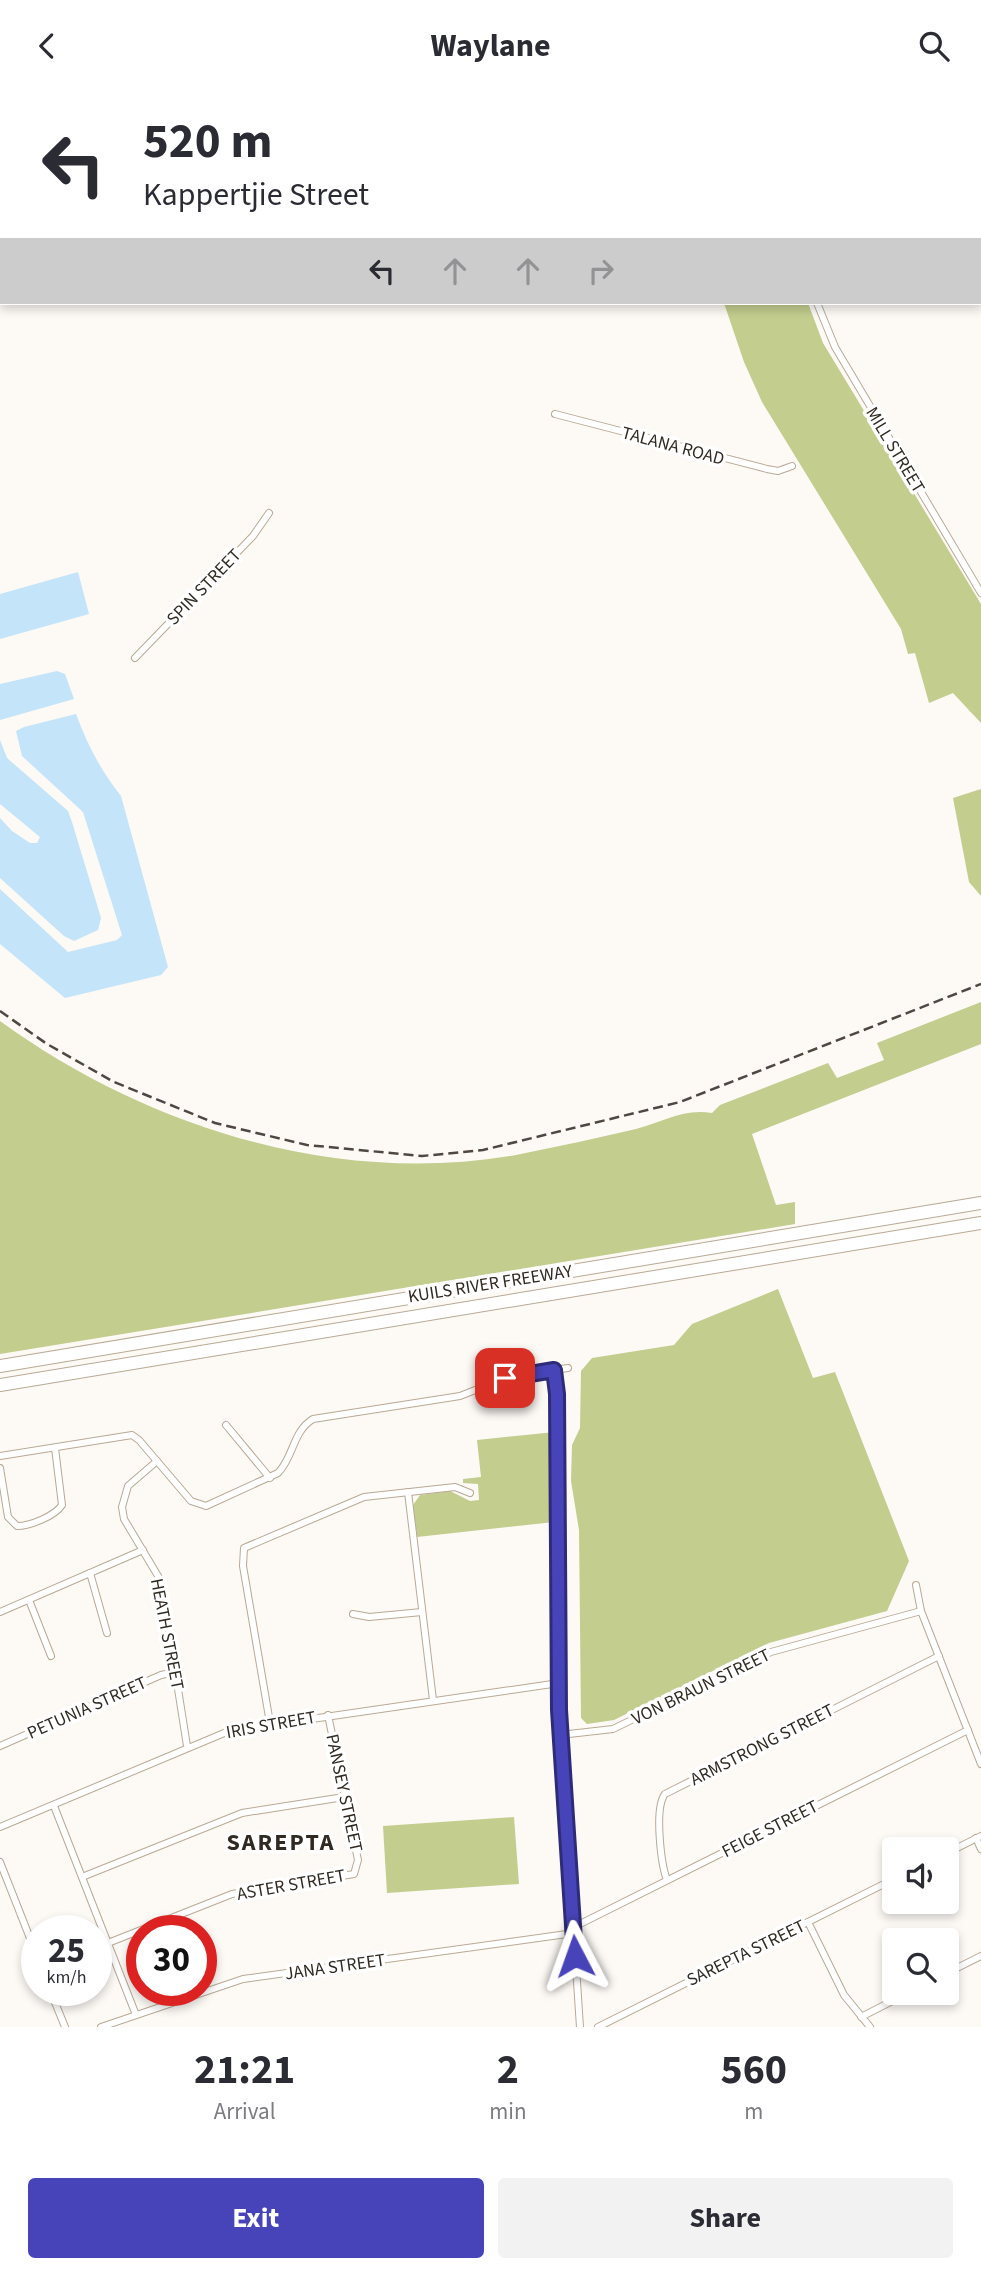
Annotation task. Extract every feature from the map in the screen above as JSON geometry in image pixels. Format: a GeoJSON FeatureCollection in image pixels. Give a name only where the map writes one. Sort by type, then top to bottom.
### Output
{"type":"FeatureCollection","features":[{"type":"Feature","properties":{"kind":"highway","name":"KUILS RIVER FREEWAY"},"geometry":{"type":"LineString","coordinates":[[0,1366],[981,1203]]}},
{"type":"Feature","properties":{"kind":"highway","name":"KUILS RIVER FREEWAY"},"geometry":{"type":"LineString","coordinates":[[0,1385],[981,1223]]}},
{"type":"Feature","properties":{"kind":"street","name":"MILL STREET"},"geometry":{"type":"LineString","coordinates":[[818,305],[835,347],[981,593]]}},
{"type":"Feature","properties":{"kind":"street","name":"TALANA ROAD"},"geometry":{"type":"LineString","coordinates":[[555,414],[767,469],[778,471],[793,466]]}},
{"type":"Feature","properties":{"kind":"street","name":"SPIN STREET"},"geometry":{"type":"LineString","coordinates":[[135,658],[253,536],[269,513]]}},
{"type":"Feature","properties":{"kind":"street"},"geometry":{"type":"LineString","coordinates":[[0,1457],[128,1435],[139,1440],[191,1501],[200,1506],[209,1505],[270,1478],[284,1465],[297,1433],[313,1419],[460,1396],[511,1376],[568,1367]]}},
{"type":"Feature","properties":{"kind":"street"},"geometry":{"type":"LineString","coordinates":[[554,1370],[558,1405],[560,1735],[580,2027]]}},
{"type":"Feature","properties":{"kind":"street"},"geometry":{"type":"LineString","coordinates":[[226,1425],[270,1478]]}},
{"type":"Feature","properties":{"kind":"street"},"geometry":{"type":"LineString","coordinates":[[0,1468],[9,1520],[16,1526],[25,1525],[57,1511],[62,1505],[55,1448]]}},
{"type":"Feature","properties":{"kind":"street","name":"HEATH STREET"},"geometry":{"type":"LineString","coordinates":[[157,1461],[128,1486],[123,1496],[124,1519],[161,1581],[187,1746]]}},
{"type":"Feature","properties":{"kind":"street"},"geometry":{"type":"LineString","coordinates":[[270,1723],[243,1566],[244,1548],[358,1498],[455,1487],[470,1493]]}},
{"type":"Feature","properties":{"kind":"street"},"geometry":{"type":"LineString","coordinates":[[408,1492],[433,1700]]}},
{"type":"Feature","properties":{"kind":"street"},"geometry":{"type":"LineString","coordinates":[[0,1612],[144,1550]]}},
{"type":"Feature","properties":{"kind":"street"},"geometry":{"type":"LineString","coordinates":[[90,1573],[107,1633]]}},
{"type":"Feature","properties":{"kind":"street"},"geometry":{"type":"LineString","coordinates":[[916,1585],[921,1611],[981,1764]]}},
{"type":"Feature","properties":{"kind":"street"},"geometry":{"type":"LineString","coordinates":[[29,1600],[51,1656]]}},
{"type":"Feature","properties":{"kind":"street","name":"VON BRAUN STREET"},"geometry":{"type":"LineString","coordinates":[[560,1735],[613,1730],[771,1652],[921,1611]]}},
{"type":"Feature","properties":{"kind":"street"},"geometry":{"type":"LineString","coordinates":[[353,1614],[369,1617],[422,1612]]}},
{"type":"Feature","properties":{"kind":"street","name":"ARMSTRONG STREET"},"geometry":{"type":"LineString","coordinates":[[667,1880],[662,1865],[659,1807],[664,1794],[939,1656]]}},
{"type":"Feature","properties":{"kind":"street","name":"PETUNIA STREET"},"geometry":{"type":"LineString","coordinates":[[0,1746],[161,1675],[175,1672]]}},
{"type":"Feature","properties":{"kind":"street","name":"IRIS STREET"},"geometry":{"type":"LineString","coordinates":[[0,1827],[54,1806],[187,1746],[229,1731],[559,1682]]}},
{"type":"Feature","properties":{"kind":"street","name":"PANSEY STREET"},"geometry":{"type":"LineString","coordinates":[[328,1715],[358,1860],[356,1871]]}},
{"type":"Feature","properties":{"kind":"street","name":"FEIGE STREET"},"geometry":{"type":"LineString","coordinates":[[573,1929],[968,1730]]}},
{"type":"Feature","properties":{"kind":"street"},"geometry":{"type":"LineString","coordinates":[[82,1877],[242,1813],[344,1797]]}},
{"type":"Feature","properties":{"kind":"street"},"geometry":{"type":"LineString","coordinates":[[54,1806],[97,1915]]}},
{"type":"Feature","properties":{"kind":"street"},"geometry":{"type":"LineString","coordinates":[[959,1847],[979,1837],[981,1849]]}},
{"type":"Feature","properties":{"kind":"street"},"geometry":{"type":"LineString","coordinates":[[0,1862],[21,1915]]}},
{"type":"Feature","properties":{"kind":"street","name":"ASTER STREET"},"geometry":{"type":"LineString","coordinates":[[112,1941],[232,1894],[348,1877],[356,1871]]}},
{"type":"Feature","properties":{"kind":"street","name":"SAREPTA STREET"},"geometry":{"type":"LineString","coordinates":[[598,2027],[882,1885]]}},
{"type":"Feature","properties":{"kind":"street"},"geometry":{"type":"LineString","coordinates":[[807,1922],[844,1995],[870,2027]]}},
{"type":"Feature","properties":{"kind":"street","name":"JANA STREET"},"geometry":{"type":"LineString","coordinates":[[101,2027],[243,1979],[567,1934],[573,1929]]}},
{"type":"Feature","properties":{"kind":"street"},"geometry":{"type":"LineString","coordinates":[[112,1953],[136,2015]]}},
{"type":"Feature","properties":{"kind":"street"},"geometry":{"type":"LineString","coordinates":[[959,1967],[981,1956]]}},
{"type":"Feature","properties":{"kind":"street"},"geometry":{"type":"LineString","coordinates":[[861,2017],[884,2005]]}},
{"type":"Feature","properties":{"kind":"street"},"geometry":{"type":"LineString","coordinates":[[56,2006],[65,2027]]}},
{"type":"Feature","properties":{"kind":"green space"},"geometry":{"type":"Polygon","coordinates":[[[725,305],[809,305],[823,343],[981,604],[981,723],[953,693],[929,703],[915,653],[908,654],[901,629],[762,402],[744,362],[725,305]]]}},
{"type":"Feature","properties":{"kind":"green space"},"geometry":{"type":"Polygon","coordinates":[[[981,789],[981,896],[969,882],[953,798],[981,789]]]}},
{"type":"Feature","properties":{"kind":"green space"},"geometry":{"type":"Polygon","coordinates":[[[981,1002],[981,1044],[752,1134],[776,1205],[795,1202],[795,1224],[0,1354],[0,1021],[57,1059],[117,1091],[180,1118],[245,1140],[312,1155],[380,1162],[448,1163],[516,1155],[636,1129],[692,1112],[712,1113],[720,1105],[828,1063],[837,1078],[884,1060],[877,1043],[981,1002]]]}},
{"type":"Feature","properties":{"kind":"green space"},"geometry":{"type":"Polygon","coordinates":[[[778,1289],[813,1378],[835,1372],[909,1561],[887,1611],[769,1643],[614,1720],[587,1724],[581,1718],[579,1530],[571,1481],[572,1445],[580,1428],[581,1371],[592,1358],[674,1345],[692,1324],[778,1289]]]}},
{"type":"Feature","properties":{"kind":"green space"},"geometry":{"type":"Polygon","coordinates":[[[555,1432],[554,1522],[417,1537],[413,1505],[420,1495],[450,1491],[470,1501],[479,1500],[478,1484],[463,1483],[463,1479],[481,1477],[477,1440],[555,1432]]]}},
{"type":"Feature","properties":{"kind":"green space"},"geometry":{"type":"Polygon","coordinates":[[[514,1817],[519,1884],[387,1893],[383,1826],[514,1817]]]}},
{"type":"Feature","properties":{"kind":"water"},"geometry":{"type":"Polygon","coordinates":[[[78,572],[89,614],[0,639],[0,594],[78,572]]]}},
{"type":"Feature","properties":{"kind":"water"},"geometry":{"type":"Polygon","coordinates":[[[57,671],[65,674],[74,699],[0,720],[0,684],[57,671]]]}},
{"type":"Feature","properties":{"kind":"water"},"geometry":{"type":"Polygon","coordinates":[[[76,714],[95,757],[121,796],[168,967],[161,975],[65,998],[0,944],[0,889],[68,952],[117,940],[122,935],[83,812],[22,756],[16,731],[76,714]]]}},
{"type":"Feature","properties":{"kind":"water"},"geometry":{"type":"Polygon","coordinates":[[[0,740],[7,758],[68,811],[101,918],[98,930],[74,941],[64,936],[0,878],[0,818],[12,831],[30,843],[37,843],[40,837],[0,804],[0,740]]]}},
{"type":"Feature","properties":{"kind":"railway"},"geometry":{"type":"LineString","coordinates":[[0,1011],[47,1044],[114,1082],[215,1123],[307,1145],[422,1156],[483,1150],[680,1102],[981,984]]}},
{"type":"Feature","properties":{"kind":"district","name":"SAREPTA"},"geometry":{"type":"Point","coordinates":[281,1842]}},
{"type":"Feature","properties":{"kind":"route"},"geometry":{"type":"LineString","coordinates":[[505,1378],[554,1370],[557,1394],[559,1710],[575,1956]]}}]}
